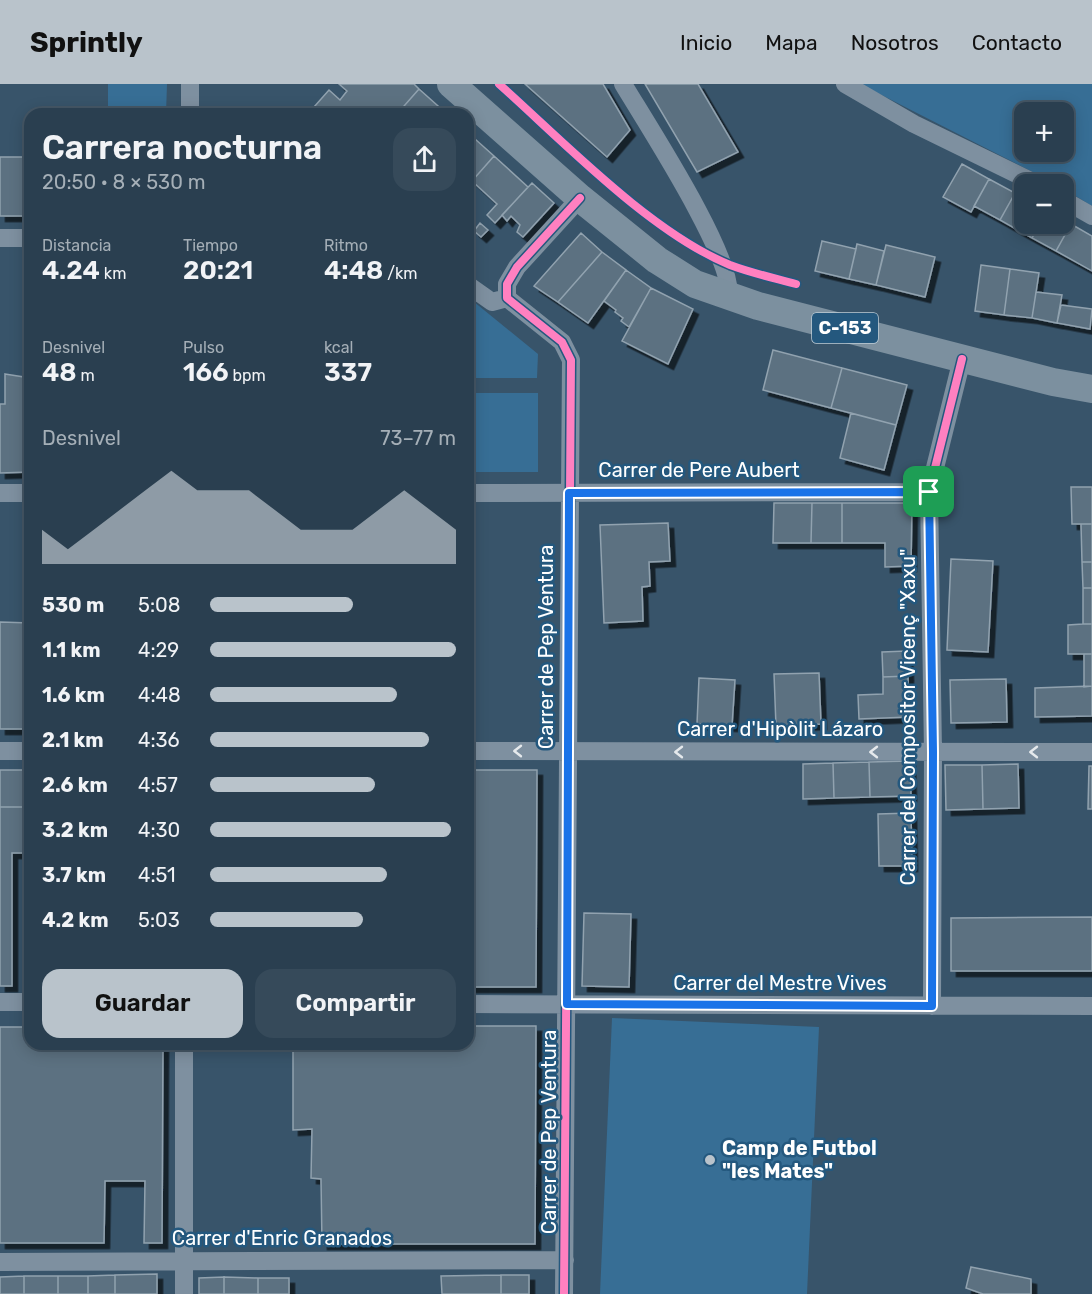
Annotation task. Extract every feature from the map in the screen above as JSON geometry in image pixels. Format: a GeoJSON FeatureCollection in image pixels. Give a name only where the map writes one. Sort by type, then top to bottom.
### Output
{"type":"FeatureCollection","features":[{"type":"Feature","properties":{"kind":"main road","name":"C-153"},"geometry":{"type":"LineString","coordinates":[[451,84],[580,198],[657,260],[695,284],[728,296],[962,359],[1053,382],[1092,389]]}},
{"type":"Feature","properties":{"kind":"street"},"geometry":{"type":"LineString","coordinates":[[190,84],[190,108]]}},
{"type":"Feature","properties":{"kind":"street"},"geometry":{"type":"LineString","coordinates":[[623,84],[702,219],[727,273],[731,288],[728,296]]}},
{"type":"Feature","properties":{"kind":"street"},"geometry":{"type":"LineString","coordinates":[[845,84],[914,124],[1016,174]]}},
{"type":"Feature","properties":{"kind":"street"},"geometry":{"type":"LineString","coordinates":[[474,289],[492,302],[507,298],[507,284],[518,267],[580,198]]}},
{"type":"Feature","properties":{"kind":"street"},"geometry":{"type":"LineString","coordinates":[[1074,206],[1092,216]]}},
{"type":"Feature","properties":{"kind":"street"},"geometry":{"type":"LineString","coordinates":[[0,238],[24,238]]}},
{"type":"Feature","properties":{"kind":"street","name":"Carrer de Pep Ventura"},"geometry":{"type":"LineString","coordinates":[[507,298],[562,342],[571,360],[564,1294]]}},
{"type":"Feature","properties":{"kind":"street","name":"Carrer del Compositor Vicenç \"Xaxu\""},"geometry":{"type":"LineString","coordinates":[[932,1006],[933,752],[929,492],[962,359]]}},
{"type":"Feature","properties":{"kind":"street","name":"Carrer de Pere Aubert"},"geometry":{"type":"LineString","coordinates":[[474,493],[929,492]]}},
{"type":"Feature","properties":{"kind":"street"},"geometry":{"type":"LineString","coordinates":[[0,493],[24,494]]}},
{"type":"Feature","properties":{"kind":"street"},"geometry":{"type":"LineString","coordinates":[[0,751],[24,751]]}},
{"type":"Feature","properties":{"kind":"street","name":"Carrer d'Hipòlit Lázaro"},"geometry":{"type":"LineString","coordinates":[[474,751],[1092,752]]}},
{"type":"Feature","properties":{"kind":"street"},"geometry":{"type":"LineString","coordinates":[[0,1002],[24,1002]]}},
{"type":"Feature","properties":{"kind":"street","name":"Carrer del Mestre Vives"},"geometry":{"type":"LineString","coordinates":[[474,1004],[1092,1006]]}},
{"type":"Feature","properties":{"kind":"street"},"geometry":{"type":"LineString","coordinates":[[184,1050],[184,1294]]}},
{"type":"Feature","properties":{"kind":"street","name":"Carrer d'Enric Granados"},"geometry":{"type":"LineString","coordinates":[[0,1262],[565,1260]]}},
{"type":"Feature","properties":{"kind":"shaded area"},"geometry":{"type":"Polygon","coordinates":[[[108,84],[167,84],[166,108],[108,108],[108,84]]]}},
{"type":"Feature","properties":{"kind":"shaded area"},"geometry":{"type":"Polygon","coordinates":[[[860,84],[1092,84],[1092,206],[1074,195],[1074,174],[1036,174],[860,84]]]}},
{"type":"Feature","properties":{"kind":"shaded area"},"geometry":{"type":"Polygon","coordinates":[[[474,302],[538,354],[537,378],[474,378],[474,302]]]}},
{"type":"Feature","properties":{"kind":"shaded area"},"geometry":{"type":"Polygon","coordinates":[[[474,393],[538,393],[538,472],[474,472],[474,393]]]}},
{"type":"Feature","properties":{"kind":"shaded area","name":"Camp de Futbol \"les Mates\""},"geometry":{"type":"Polygon","coordinates":[[[612,1018],[819,1027],[807,1294],[600,1294],[612,1018]]]}},
{"type":"Feature","properties":{"kind":"building"},"geometry":{"type":"Polygon","coordinates":[[[339,84],[414,84],[419,89],[402,108],[314,107],[329,90],[340,100],[347,91],[339,84]]]}},
{"type":"Feature","properties":{"kind":"building"},"geometry":{"type":"Polygon","coordinates":[[[525,84],[603,84],[630,130],[607,157],[525,84]]]}},
{"type":"Feature","properties":{"kind":"building"},"geometry":{"type":"Polygon","coordinates":[[[645,84],[698,84],[738,152],[697,172],[645,84]]]}},
{"type":"Feature","properties":{"kind":"building"},"geometry":{"type":"Polygon","coordinates":[[[419,89],[440,108],[402,108],[419,89]]]}},
{"type":"Feature","properties":{"kind":"building"},"geometry":{"type":"Polygon","coordinates":[[[474,140],[494,156],[474,179],[474,140]]]}},
{"type":"Feature","properties":{"kind":"building"},"geometry":{"type":"Polygon","coordinates":[[[494,156],[528,187],[495,223],[487,215],[497,204],[474,183],[474,179],[494,156]]]}},
{"type":"Feature","properties":{"kind":"building"},"geometry":{"type":"Polygon","coordinates":[[[0,157],[24,157],[24,216],[0,216],[0,157]]]}},
{"type":"Feature","properties":{"kind":"building"},"geometry":{"type":"Polygon","coordinates":[[[962,164],[989,179],[971,212],[943,197],[962,164]]]}},
{"type":"Feature","properties":{"kind":"building"},"geometry":{"type":"Polygon","coordinates":[[[989,179],[1014,192],[1000,220],[974,206],[989,179]]]}},
{"type":"Feature","properties":{"kind":"building"},"geometry":{"type":"Polygon","coordinates":[[[532,183],[554,203],[523,237],[517,232],[520,225],[511,216],[507,221],[502,215],[532,183]]]}},
{"type":"Feature","properties":{"kind":"building"},"geometry":{"type":"Polygon","coordinates":[[[1014,195],[1014,228],[1000,220],[1014,195]]]}},
{"type":"Feature","properties":{"kind":"building"},"geometry":{"type":"Polygon","coordinates":[[[480,223],[488,230],[481,237],[474,231],[480,223]]]}},
{"type":"Feature","properties":{"kind":"building"},"geometry":{"type":"Polygon","coordinates":[[[1074,226],[1092,236],[1092,271],[1056,251],[1065,234],[1074,234],[1074,226]]]}},
{"type":"Feature","properties":{"kind":"building"},"geometry":{"type":"Polygon","coordinates":[[[581,233],[602,252],[558,302],[534,286],[581,233]]]}},
{"type":"Feature","properties":{"kind":"building"},"geometry":{"type":"Polygon","coordinates":[[[1034,234],[1065,234],[1056,251],[1032,238],[1034,234]]]}},
{"type":"Feature","properties":{"kind":"building"},"geometry":{"type":"Polygon","coordinates":[[[822,241],[856,249],[849,279],[815,271],[822,241]]]}},
{"type":"Feature","properties":{"kind":"building"},"geometry":{"type":"Polygon","coordinates":[[[857,244],[884,251],[876,285],[849,279],[857,244]]]}},
{"type":"Feature","properties":{"kind":"building"},"geometry":{"type":"Polygon","coordinates":[[[886,245],[935,257],[925,297],[876,285],[886,245]]]}},
{"type":"Feature","properties":{"kind":"building"},"geometry":{"type":"Polygon","coordinates":[[[602,252],[626,270],[588,323],[558,302],[602,252]]]}},
{"type":"Feature","properties":{"kind":"building"},"geometry":{"type":"Polygon","coordinates":[[[981,265],[1010,269],[1004,315],[975,311],[981,265]]]}},
{"type":"Feature","properties":{"kind":"building"},"geometry":{"type":"Polygon","coordinates":[[[1010,269],[1039,273],[1032,318],[1004,315],[1010,269]]]}},
{"type":"Feature","properties":{"kind":"building"},"geometry":{"type":"Polygon","coordinates":[[[626,270],[651,288],[629,327],[621,321],[623,318],[615,312],[616,310],[604,301],[626,270]]]}},
{"type":"Feature","properties":{"kind":"building"},"geometry":{"type":"Polygon","coordinates":[[[651,288],[693,309],[668,364],[622,341],[651,288]]]}},
{"type":"Feature","properties":{"kind":"building"},"geometry":{"type":"Polygon","coordinates":[[[1036,292],[1062,295],[1057,323],[1032,318],[1036,292]]]}},
{"type":"Feature","properties":{"kind":"building"},"geometry":{"type":"Polygon","coordinates":[[[1061,305],[1092,309],[1090,329],[1057,323],[1061,305]]]}},
{"type":"Feature","properties":{"kind":"building"},"geometry":{"type":"Polygon","coordinates":[[[773,350],[842,368],[831,408],[763,390],[773,350]]]}},
{"type":"Feature","properties":{"kind":"building"},"geometry":{"type":"Polygon","coordinates":[[[842,368],[907,385],[896,425],[831,408],[842,368]]]}},
{"type":"Feature","properties":{"kind":"building"},"geometry":{"type":"Polygon","coordinates":[[[5,374],[24,377],[24,472],[0,473],[0,404],[5,404],[5,374]]]}},
{"type":"Feature","properties":{"kind":"building"},"geometry":{"type":"Polygon","coordinates":[[[851,413],[896,425],[884,470],[840,458],[851,413]]]}},
{"type":"Feature","properties":{"kind":"building"},"geometry":{"type":"Polygon","coordinates":[[[1071,487],[1092,487],[1092,524],[1072,524],[1071,487]]]}},
{"type":"Feature","properties":{"kind":"building"},"geometry":{"type":"Polygon","coordinates":[[[774,503],[812,503],[811,543],[773,543],[774,503]]]}},
{"type":"Feature","properties":{"kind":"building"},"geometry":{"type":"Polygon","coordinates":[[[812,503],[842,503],[842,543],[811,543],[812,503]]]}},
{"type":"Feature","properties":{"kind":"building"},"geometry":{"type":"Polygon","coordinates":[[[842,503],[912,503],[911,566],[885,567],[885,543],[842,543],[842,503]]]}},
{"type":"Feature","properties":{"kind":"building"},"geometry":{"type":"Polygon","coordinates":[[[668,523],[670,561],[649,562],[650,586],[642,587],[643,621],[604,623],[600,525],[668,523]]]}},
{"type":"Feature","properties":{"kind":"building"},"geometry":{"type":"Polygon","coordinates":[[[1081,524],[1092,524],[1092,562],[1082,562],[1081,524]]]}},
{"type":"Feature","properties":{"kind":"building"},"geometry":{"type":"Polygon","coordinates":[[[951,559],[993,561],[988,652],[947,650],[951,559]]]}},
{"type":"Feature","properties":{"kind":"building"},"geometry":{"type":"Polygon","coordinates":[[[1082,562],[1092,562],[1092,588],[1083,588],[1082,562]]]}},
{"type":"Feature","properties":{"kind":"building"},"geometry":{"type":"Polygon","coordinates":[[[1083,588],[1092,588],[1092,624],[1083,624],[1083,588]]]}},
{"type":"Feature","properties":{"kind":"building"},"geometry":{"type":"Polygon","coordinates":[[[0,622],[24,623],[24,729],[0,729],[0,622]]]}},
{"type":"Feature","properties":{"kind":"building"},"geometry":{"type":"Polygon","coordinates":[[[1092,624],[1092,654],[1068,654],[1068,625],[1092,624]]]}},
{"type":"Feature","properties":{"kind":"building"},"geometry":{"type":"Polygon","coordinates":[[[907,651],[908,676],[883,677],[882,652],[907,651]]]}},
{"type":"Feature","properties":{"kind":"building"},"geometry":{"type":"Polygon","coordinates":[[[1084,654],[1092,654],[1092,686],[1084,687],[1084,654]]]}},
{"type":"Feature","properties":{"kind":"building"},"geometry":{"type":"Polygon","coordinates":[[[819,673],[821,724],[776,726],[774,674],[819,673]]]}},
{"type":"Feature","properties":{"kind":"building"},"geometry":{"type":"Polygon","coordinates":[[[908,676],[909,717],[859,719],[858,695],[883,694],[883,677],[908,676]]]}},
{"type":"Feature","properties":{"kind":"building"},"geometry":{"type":"Polygon","coordinates":[[[699,678],[735,680],[732,726],[697,724],[699,678]]]}},
{"type":"Feature","properties":{"kind":"building"},"geometry":{"type":"Polygon","coordinates":[[[1006,679],[1007,722],[951,723],[950,680],[1006,679]]]}},
{"type":"Feature","properties":{"kind":"building"},"geometry":{"type":"Polygon","coordinates":[[[1092,686],[1092,716],[1035,717],[1035,688],[1092,686]]]}},
{"type":"Feature","properties":{"kind":"building"},"geometry":{"type":"Polygon","coordinates":[[[910,761],[911,796],[870,797],[869,762],[910,761]]]}},
{"type":"Feature","properties":{"kind":"building"},"geometry":{"type":"Polygon","coordinates":[[[869,762],[870,797],[834,798],[833,763],[869,762]]]}},
{"type":"Feature","properties":{"kind":"building"},"geometry":{"type":"Polygon","coordinates":[[[833,763],[834,798],[803,799],[803,764],[833,763]]]}},
{"type":"Feature","properties":{"kind":"building"},"geometry":{"type":"Polygon","coordinates":[[[1018,764],[1019,808],[983,809],[982,765],[1018,764]]]}},
{"type":"Feature","properties":{"kind":"building"},"geometry":{"type":"Polygon","coordinates":[[[945,765],[982,765],[983,809],[946,810],[945,765]]]}},
{"type":"Feature","properties":{"kind":"building"},"geometry":{"type":"Polygon","coordinates":[[[1089,766],[1092,766],[1092,809],[1088,809],[1089,766]]]}},
{"type":"Feature","properties":{"kind":"building"},"geometry":{"type":"Polygon","coordinates":[[[0,770],[24,770],[24,807],[0,807],[0,770]]]}},
{"type":"Feature","properties":{"kind":"building"},"geometry":{"type":"Polygon","coordinates":[[[474,770],[537,770],[536,987],[474,987],[474,770]]]}},
{"type":"Feature","properties":{"kind":"building"},"geometry":{"type":"Polygon","coordinates":[[[0,807],[24,807],[24,853],[12,853],[12,986],[0,986],[0,807]]]}},
{"type":"Feature","properties":{"kind":"building"},"geometry":{"type":"Polygon","coordinates":[[[911,813],[912,866],[879,866],[878,814],[911,813]]]}},
{"type":"Feature","properties":{"kind":"building"},"geometry":{"type":"Polygon","coordinates":[[[584,913],[631,914],[629,987],[582,986],[584,913]]]}},
{"type":"Feature","properties":{"kind":"building"},"geometry":{"type":"Polygon","coordinates":[[[1092,917],[1092,971],[951,971],[951,918],[1092,917]]]}},
{"type":"Feature","properties":{"kind":"building"},"geometry":{"type":"Polygon","coordinates":[[[474,1026],[536,1026],[535,1244],[322,1244],[321,1179],[311,1178],[312,1129],[293,1130],[293,1050],[474,1050],[474,1026]]]}},
{"type":"Feature","properties":{"kind":"building"},"geometry":{"type":"Polygon","coordinates":[[[0,1027],[24,1027],[24,1050],[163,1050],[162,1243],[144,1243],[145,1181],[105,1181],[104,1243],[0,1243],[0,1027]]]}},
{"type":"Feature","properties":{"kind":"building"},"geometry":{"type":"Polygon","coordinates":[[[971,1267],[1031,1279],[1031,1294],[983,1294],[966,1288],[971,1267]]]}},
{"type":"Feature","properties":{"kind":"building"},"geometry":{"type":"Polygon","coordinates":[[[157,1274],[157,1294],[115,1294],[115,1275],[157,1274]]]}},
{"type":"Feature","properties":{"kind":"building"},"geometry":{"type":"Polygon","coordinates":[[[115,1275],[115,1294],[88,1294],[88,1276],[115,1275]]]}},
{"type":"Feature","properties":{"kind":"building"},"geometry":{"type":"Polygon","coordinates":[[[501,1275],[529,1275],[529,1294],[501,1294],[501,1275]]]}},
{"type":"Feature","properties":{"kind":"building"},"geometry":{"type":"Polygon","coordinates":[[[501,1275],[501,1294],[442,1294],[441,1276],[501,1275]]]}},
{"type":"Feature","properties":{"kind":"building"},"geometry":{"type":"Polygon","coordinates":[[[24,1276],[24,1294],[0,1294],[0,1277],[24,1276]]]}},
{"type":"Feature","properties":{"kind":"building"},"geometry":{"type":"Polygon","coordinates":[[[24,1276],[58,1276],[58,1294],[24,1294],[24,1276]]]}},
{"type":"Feature","properties":{"kind":"building"},"geometry":{"type":"Polygon","coordinates":[[[58,1276],[88,1276],[88,1294],[58,1294],[58,1276]]]}},
{"type":"Feature","properties":{"kind":"building"},"geometry":{"type":"Polygon","coordinates":[[[224,1277],[258,1278],[258,1294],[224,1294],[224,1277]]]}},
{"type":"Feature","properties":{"kind":"building"},"geometry":{"type":"Polygon","coordinates":[[[224,1277],[224,1294],[199,1294],[199,1278],[224,1277]]]}},
{"type":"Feature","properties":{"kind":"building"},"geometry":{"type":"Polygon","coordinates":[[[258,1278],[289,1278],[289,1294],[258,1294],[258,1278]]]}},
{"type":"Feature","properties":{"kind":"cycle path"},"geometry":{"type":"LineString","coordinates":[[499,84],[609,184],[669,231],[730,265],[796,284]]}},
{"type":"Feature","properties":{"kind":"cycle path"},"geometry":{"type":"LineString","coordinates":[[564,1294],[571,360],[562,342],[507,298],[507,284],[517,267],[580,198]]}},
{"type":"Feature","properties":{"kind":"cycle path"},"geometry":{"type":"LineString","coordinates":[[932,1006],[933,752],[929,492],[962,359]]}},
{"type":"Feature","properties":{"kind":"place","name":"Camp de Futbol \"les Mates\""},"geometry":{"type":"Point","coordinates":[710,1160]}},
{"type":"Feature","properties":{"kind":"route"},"geometry":{"type":"LineString","coordinates":[[929,492],[933,752],[932,1006],[567,1004],[569,493],[929,492]]}}]}
